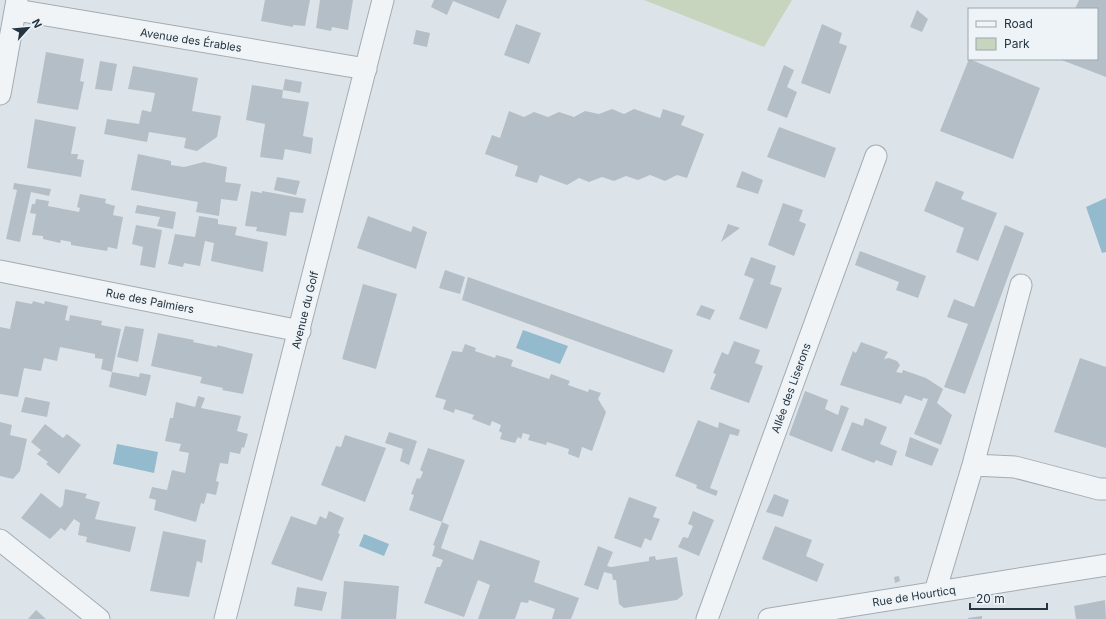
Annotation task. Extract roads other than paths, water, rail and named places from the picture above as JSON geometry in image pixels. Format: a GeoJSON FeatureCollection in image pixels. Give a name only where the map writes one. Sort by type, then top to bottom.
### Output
{"type":"FeatureCollection","features":[{"type":"Feature","properties":{"kind":"street","name":"Avenue du Golf"},"geometry":{"type":"LineString","coordinates":[[225,619],[300,331],[383,0]]}},
{"type":"Feature","properties":{"kind":"street","name":"Avenue des Érables"},"geometry":{"type":"LineString","coordinates":[[16,5],[366,69]]}},
{"type":"Feature","properties":{"kind":"street"},"geometry":{"type":"LineString","coordinates":[[0,94],[16,5]]}},
{"type":"Feature","properties":{"kind":"street","name":"Allée des Liserons"},"geometry":{"type":"LineString","coordinates":[[707,619],[876,156]]}},
{"type":"Feature","properties":{"kind":"street","name":"Rue des Palmiers"},"geometry":{"type":"LineString","coordinates":[[0,271],[300,331]]}},
{"type":"Feature","properties":{"kind":"street"},"geometry":{"type":"LineString","coordinates":[[935,592],[973,466],[1021,285]]}},
{"type":"Feature","properties":{"kind":"street"},"geometry":{"type":"LineString","coordinates":[[973,466],[1015,467],[1098,489],[1106,489]]}},
{"type":"Feature","properties":{"kind":"street"},"geometry":{"type":"LineString","coordinates":[[0,540],[99,619]]}},
{"type":"Feature","properties":{"kind":"street","name":"Rue de Hourticq"},"geometry":{"type":"LineString","coordinates":[[769,619],[1106,565]]}},
{"type":"Feature","properties":{"kind":"water"},"geometry":{"type":"Polygon","coordinates":[[[1106,198],[1106,252],[1102,253],[1086,207],[1106,198]]]}},
{"type":"Feature","properties":{"kind":"water"},"geometry":{"type":"Polygon","coordinates":[[[523,330],[568,346],[560,364],[516,348],[523,330]]]}},
{"type":"Feature","properties":{"kind":"water"},"geometry":{"type":"Polygon","coordinates":[[[117,444],[158,452],[154,473],[113,464],[117,444]]]}},
{"type":"Feature","properties":{"kind":"water"},"geometry":{"type":"Polygon","coordinates":[[[364,534],[389,544],[384,556],[359,546],[364,534]]]}}]}
